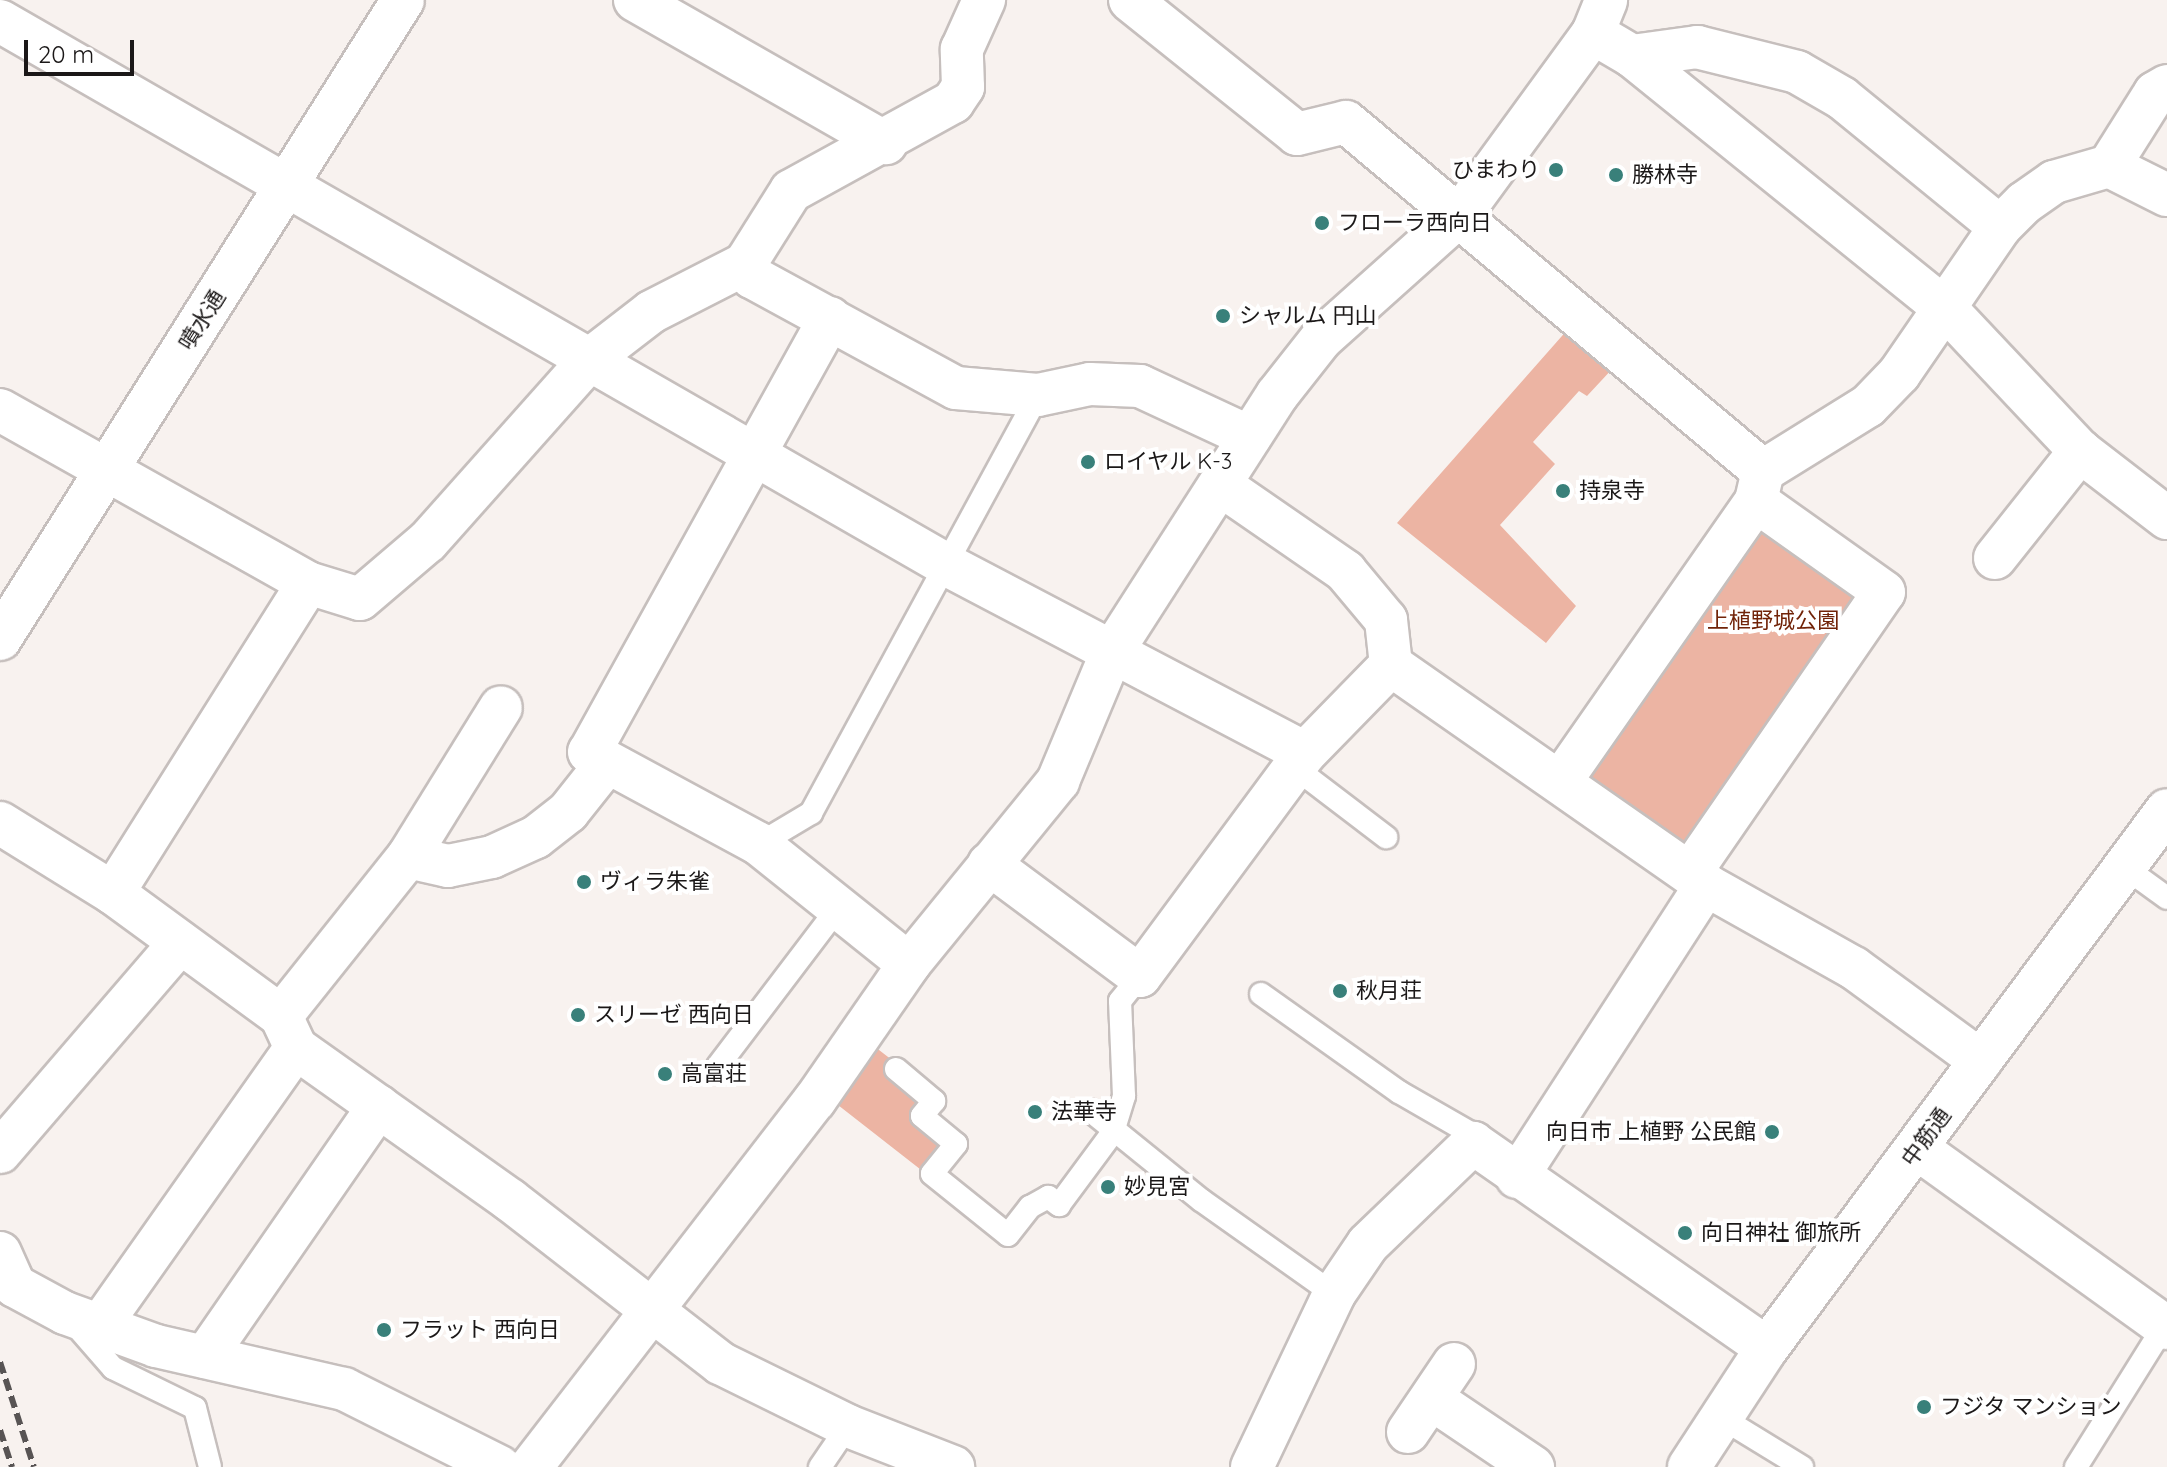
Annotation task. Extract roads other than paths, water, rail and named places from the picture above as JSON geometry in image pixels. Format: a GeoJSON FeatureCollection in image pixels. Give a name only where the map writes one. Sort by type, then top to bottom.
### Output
{"type":"FeatureCollection","features":[{"type":"Feature","properties":{"kind":"street","name":"噴水通"},"geometry":{"type":"LineString","coordinates":[[0,639],[403,0]]}},
{"type":"Feature","properties":{"kind":"street"},"geometry":{"type":"LineString","coordinates":[[635,0],[886,143]]}},
{"type":"Feature","properties":{"kind":"street"},"geometry":{"type":"LineString","coordinates":[[0,410],[308,583],[360,599],[428,541],[589,360],[651,312],[745,264],[791,191],[886,143],[953,102],[963,87],[962,49],[984,0]]}},
{"type":"Feature","properties":{"kind":"street"},"geometry":{"type":"LineString","coordinates":[[1130,0],[1284,126],[1309,135],[1346,122],[1461,214],[1760,486],[1884,592],[1698,879],[1517,1177]]}},
{"type":"Feature","properties":{"kind":"street"},"geometry":{"type":"LineString","coordinates":[[531,1467],[815,1100],[909,964],[1058,781],[1112,652],[1222,486],[1250,437],[1321,339],[1461,214],[1600,17],[1632,56],[1947,310],[2080,451],[2167,518]]}},
{"type":"Feature","properties":{"kind":"street"},"geometry":{"type":"LineString","coordinates":[[0,21],[947,565],[1112,652],[1300,760]]}},
{"type":"Feature","properties":{"kind":"street"},"geometry":{"type":"LineString","coordinates":[[1632,56],[1697,47],[1797,72],[1842,98],[2000,227]]}},
{"type":"Feature","properties":{"kind":"street"},"geometry":{"type":"LineString","coordinates":[[1560,782],[1760,486],[1868,406],[1947,310],[2000,227],[2054,182],[2109,166],[2155,93],[2167,86]]}},
{"type":"Feature","properties":{"kind":"street"},"geometry":{"type":"LineString","coordinates":[[2109,166],[2167,195]]}},
{"type":"Feature","properties":{"kind":"street"},"geometry":{"type":"LineString","coordinates":[[745,264],[752,277],[956,388],[1038,395],[1090,384],[1140,386],[1250,437]]}},
{"type":"Feature","properties":{"kind":"street"},"geometry":{"type":"LineString","coordinates":[[830,318],[589,752],[759,844],[840,905],[909,964]]}},
{"type":"Feature","properties":{"kind":"street"},"geometry":{"type":"LineString","coordinates":[[1995,558],[2080,451]]}},
{"type":"Feature","properties":{"kind":"street"},"geometry":{"type":"LineString","coordinates":[[1222,486],[1345,571],[1386,620],[1391,665],[1698,879],[1854,968],[1981,1061]]}},
{"type":"Feature","properties":{"kind":"street"},"geometry":{"type":"LineString","coordinates":[[113,893],[308,583]]}},
{"type":"Feature","properties":{"kind":"street"},"geometry":{"type":"LineString","coordinates":[[989,864],[1157,969],[1300,760],[1391,665]]}},
{"type":"Feature","properties":{"kind":"street"},"geometry":{"type":"LineString","coordinates":[[83,1318],[288,1032],[408,857],[501,707]]}},
{"type":"Feature","properties":{"kind":"street"},"geometry":{"type":"LineString","coordinates":[[408,857],[448,866],[492,857],[536,837],[568,812],[607,763]]}},
{"type":"Feature","properties":{"kind":"street","name":"中筋通"},"geometry":{"type":"LineString","coordinates":[[1689,1467],[1767,1348],[1918,1149],[2167,810]]}},
{"type":"Feature","properties":{"kind":"street"},"geometry":{"type":"LineString","coordinates":[[0,823],[113,893],[180,943],[379,1106],[720,1363],[848,1426],[953,1467]]}},
{"type":"Feature","properties":{"kind":"street"},"geometry":{"type":"LineString","coordinates":[[0,1152],[180,943]]}},
{"type":"Feature","properties":{"kind":"street"},"geometry":{"type":"LineString","coordinates":[[205,1357],[379,1106]]}},
{"type":"Feature","properties":{"kind":"street"},"geometry":{"type":"LineString","coordinates":[[1252,1467],[1334,1294],[1404,1205],[1473,1143],[1517,1177],[1767,1348]]}},
{"type":"Feature","properties":{"kind":"street"},"geometry":{"type":"LineString","coordinates":[[1918,1149],[2166,1327]]}},
{"type":"Feature","properties":{"kind":"street"},"geometry":{"type":"LineString","coordinates":[[0,1253],[15,1286],[83,1318],[205,1357],[344,1389],[500,1467]]}},
{"type":"Feature","properties":{"kind":"street"},"geometry":{"type":"LineString","coordinates":[[1408,1432],[1454,1364]]}},
{"type":"Feature","properties":{"kind":"street"},"geometry":{"type":"LineString","coordinates":[[1432,1399],[1533,1467]]}},
{"type":"Feature","properties":{"kind":"lane"},"geometry":{"type":"LineString","coordinates":[[759,844],[811,813],[1038,395]]}},
{"type":"Feature","properties":{"kind":"lane"},"geometry":{"type":"LineString","coordinates":[[1300,760],[1386,837]]}},
{"type":"Feature","properties":{"kind":"lane"},"geometry":{"type":"LineString","coordinates":[[2123,866],[2167,898]]}},
{"type":"Feature","properties":{"kind":"lane"},"geometry":{"type":"LineString","coordinates":[[718,1066],[840,905]]}},
{"type":"Feature","properties":{"kind":"lane"},"geometry":{"type":"LineString","coordinates":[[896,1069],[934,1101],[922,1116],[956,1144],[932,1174],[1008,1235],[1030,1207],[1048,1197],[1059,1205],[1113,1132],[1124,1096],[1120,1001],[1157,969]]}},
{"type":"Feature","properties":{"kind":"lane"},"geometry":{"type":"LineString","coordinates":[[1261,994],[1399,1092],[1472,1134],[1473,1143]]}},
{"type":"Feature","properties":{"kind":"lane"},"geometry":{"type":"LineString","coordinates":[[1091,1111],[1113,1132],[1334,1294]]}},
{"type":"Feature","properties":{"kind":"lane"},"geometry":{"type":"LineString","coordinates":[[83,1318],[113,1368],[195,1408],[210,1467]]}},
{"type":"Feature","properties":{"kind":"lane"},"geometry":{"type":"LineString","coordinates":[[2076,1467],[2166,1327]]}},
{"type":"Feature","properties":{"kind":"lane"},"geometry":{"type":"LineString","coordinates":[[1722,1418],[1802,1467]]}},
{"type":"Feature","properties":{"kind":"lane"},"geometry":{"type":"LineString","coordinates":[[820,1467],[848,1426]]}},
{"type":"Feature","properties":{"kind":"railway"},"geometry":{"type":"LineString","coordinates":[[0,1362],[34,1467]]}},
{"type":"Feature","properties":{"kind":"railway"},"geometry":{"type":"LineString","coordinates":[[0,1430],[12,1467]]}},
{"type":"Feature","properties":{"kind":"place","name":"ひまわり"},"geometry":{"type":"Point","coordinates":[1556,170]}},
{"type":"Feature","properties":{"kind":"place","name":"勝林寺"},"geometry":{"type":"Point","coordinates":[1616,175]}},
{"type":"Feature","properties":{"kind":"place","name":"フローラ西向日"},"geometry":{"type":"Point","coordinates":[1322,223]}},
{"type":"Feature","properties":{"kind":"place","name":"シャルム 円山"},"geometry":{"type":"Point","coordinates":[1223,316]}},
{"type":"Feature","properties":{"kind":"place","name":"ロイヤル K-3"},"geometry":{"type":"Point","coordinates":[1088,462]}},
{"type":"Feature","properties":{"kind":"place","name":"持泉寺"},"geometry":{"type":"Point","coordinates":[1563,491]}},
{"type":"Feature","properties":{"kind":"place","name":"ヴィラ朱雀"},"geometry":{"type":"Point","coordinates":[584,882]}},
{"type":"Feature","properties":{"kind":"place","name":"秋月荘"},"geometry":{"type":"Point","coordinates":[1340,991]}},
{"type":"Feature","properties":{"kind":"place","name":"スリーゼ 西向日"},"geometry":{"type":"Point","coordinates":[578,1015]}},
{"type":"Feature","properties":{"kind":"place","name":"高富荘"},"geometry":{"type":"Point","coordinates":[665,1074]}},
{"type":"Feature","properties":{"kind":"place","name":"法華寺"},"geometry":{"type":"Point","coordinates":[1035,1112]}},
{"type":"Feature","properties":{"kind":"place","name":"向日市 上植野 公民館"},"geometry":{"type":"Point","coordinates":[1772,1132]}},
{"type":"Feature","properties":{"kind":"place","name":"妙見宮"},"geometry":{"type":"Point","coordinates":[1108,1187]}},
{"type":"Feature","properties":{"kind":"place","name":"向日神社 御旅所"},"geometry":{"type":"Point","coordinates":[1685,1233]}},
{"type":"Feature","properties":{"kind":"place","name":"フラット 西向日"},"geometry":{"type":"Point","coordinates":[384,1330]}},
{"type":"Feature","properties":{"kind":"place","name":"フジタ マンション"},"geometry":{"type":"Point","coordinates":[1924,1407]}},
{"type":"Feature","properties":{"kind":"park label","name":"上植野城公園"},"geometry":{"type":"Point","coordinates":[1773,621]}}]}
